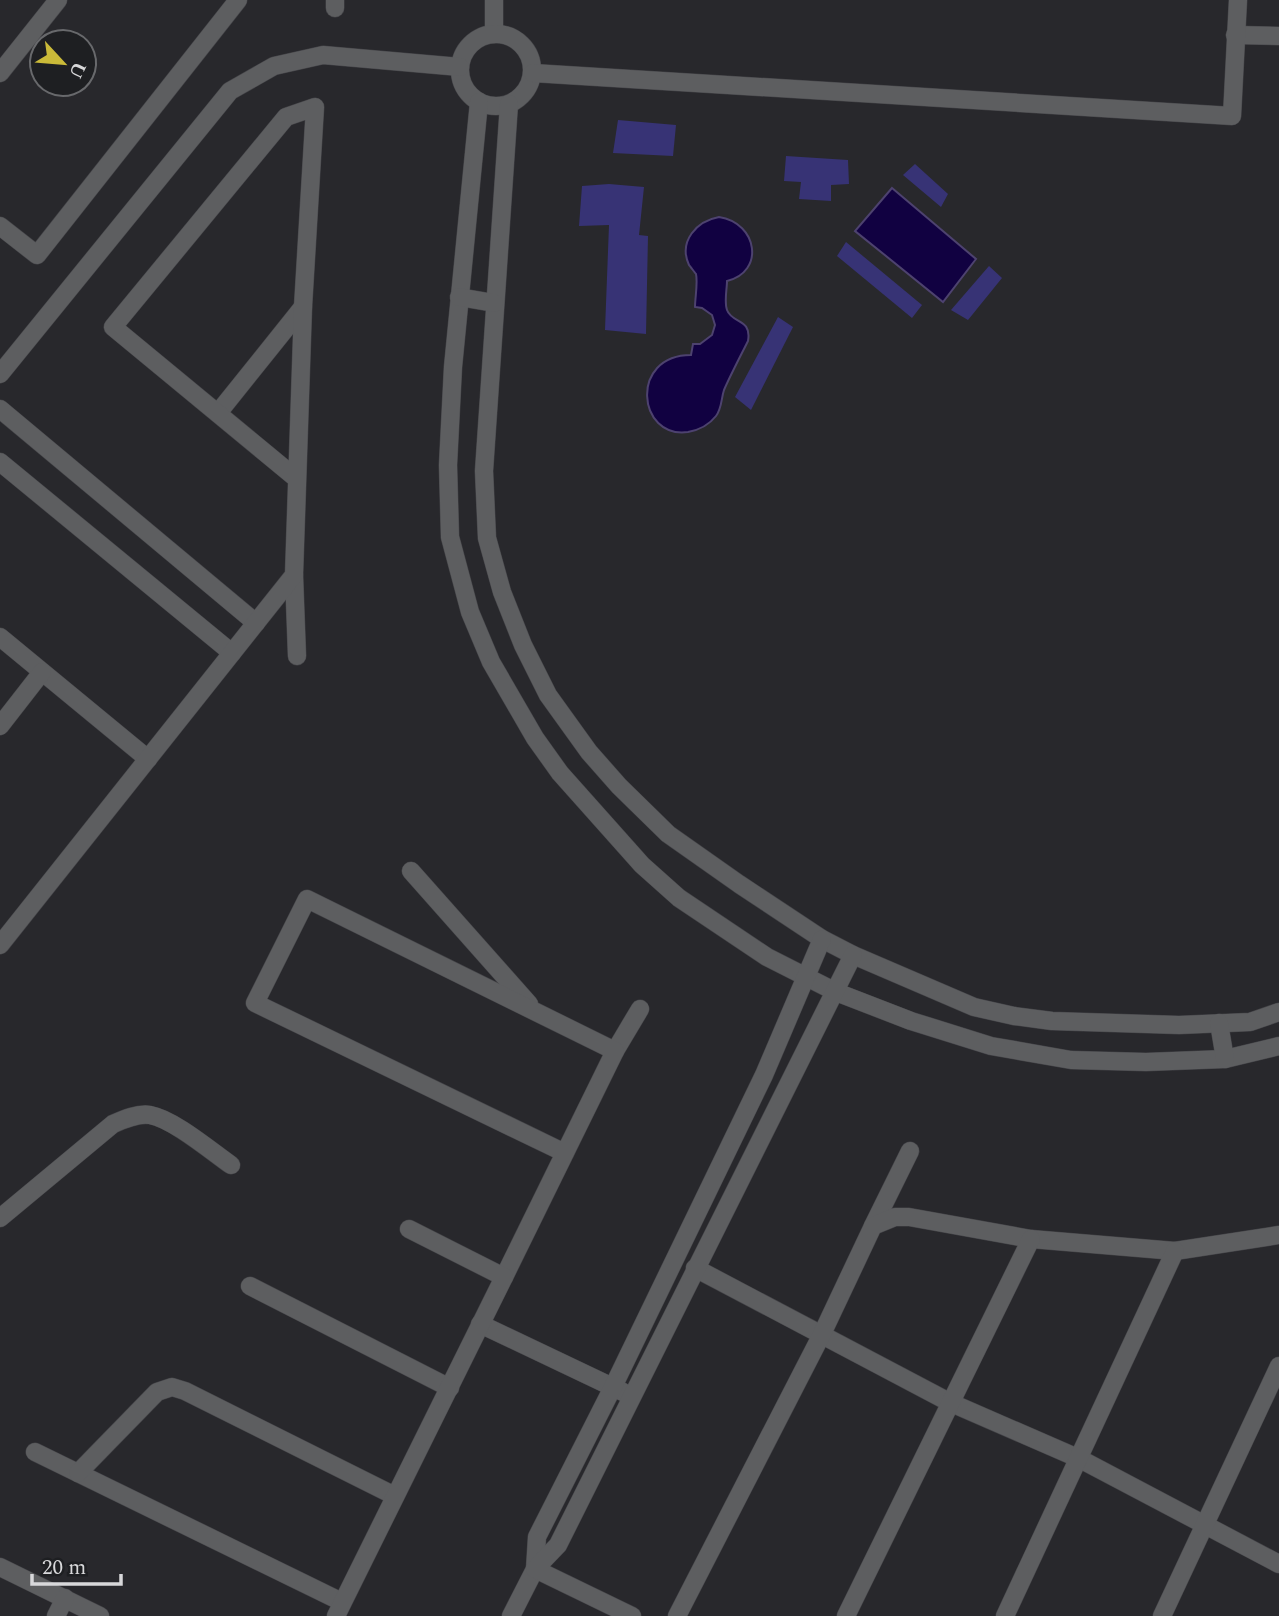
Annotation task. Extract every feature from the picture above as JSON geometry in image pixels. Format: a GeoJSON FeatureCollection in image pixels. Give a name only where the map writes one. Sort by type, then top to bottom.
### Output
{"type":"FeatureCollection","features":[{"type":"Feature","properties":{"kind":"street"},"geometry":{"type":"LineString","coordinates":[[0,73],[58,0]]}},
{"type":"Feature","properties":{"kind":"street"},"geometry":{"type":"LineString","coordinates":[[0,226],[37,255],[238,0]]}},
{"type":"Feature","properties":{"kind":"street"},"geometry":{"type":"LineString","coordinates":[[494,0],[494,34]]}},
{"type":"Feature","properties":{"kind":"street"},"geometry":{"type":"LineString","coordinates":[[533,73],[1233,116],[1238,0]]}},
{"type":"Feature","properties":{"kind":"street"},"geometry":{"type":"LineString","coordinates":[[494,34],[505,34],[522,45],[532,63],[533,73],[525,92],[509,104],[499,107],[479,102],[464,87],[460,68],[468,48],[475,41],[494,34]]}},
{"type":"Feature","properties":{"kind":"street"},"geometry":{"type":"LineString","coordinates":[[1236,35],[1279,36]]}},
{"type":"Feature","properties":{"kind":"street"},"geometry":{"type":"LineString","coordinates":[[0,374],[230,91],[274,66],[323,55],[460,68]]}},
{"type":"Feature","properties":{"kind":"street"},"geometry":{"type":"LineString","coordinates":[[479,102],[453,367],[448,465],[450,537],[470,612],[491,662],[535,738],[560,774],[642,865],[679,898],[767,957],[836,992],[911,1021],[991,1046],[1071,1060],[1146,1062],[1225,1059],[1279,1046]]}},
{"type":"Feature","properties":{"kind":"street"},"geometry":{"type":"LineString","coordinates":[[509,104],[484,471],[488,538],[502,592],[523,645],[548,695],[589,752],[618,786],[668,834],[822,939],[974,1007],[1052,1021],[1179,1025],[1250,1022],[1279,1012]]}},
{"type":"Feature","properties":{"kind":"street"},"geometry":{"type":"LineString","coordinates":[[297,479],[113,327],[286,117],[315,107],[303,307],[297,479],[294,575],[297,656]]}},
{"type":"Feature","properties":{"kind":"street"},"geometry":{"type":"LineString","coordinates":[[459,297],[494,303]]}},
{"type":"Feature","properties":{"kind":"street"},"geometry":{"type":"LineString","coordinates":[[218,413],[303,307]]}},
{"type":"Feature","properties":{"kind":"street"},"geometry":{"type":"LineString","coordinates":[[0,409],[256,623]]}},
{"type":"Feature","properties":{"kind":"street"},"geometry":{"type":"LineString","coordinates":[[0,461],[232,653]]}},
{"type":"Feature","properties":{"kind":"street"},"geometry":{"type":"LineString","coordinates":[[0,945],[294,575]]}},
{"type":"Feature","properties":{"kind":"street"},"geometry":{"type":"LineString","coordinates":[[0,637],[148,759]]}},
{"type":"Feature","properties":{"kind":"street"},"geometry":{"type":"LineString","coordinates":[[0,726],[41,672]]}},
{"type":"Feature","properties":{"kind":"street"},"geometry":{"type":"LineString","coordinates":[[411,871],[534,1011]]}},
{"type":"Feature","properties":{"kind":"street"},"geometry":{"type":"LineString","coordinates":[[565,1153],[255,1003],[307,899],[615,1051]]}},
{"type":"Feature","properties":{"kind":"street"},"geometry":{"type":"LineString","coordinates":[[535,1569],[537,1537],[764,1075],[822,939]]}},
{"type":"Feature","properties":{"kind":"street"},"geometry":{"type":"LineString","coordinates":[[512,1616],[535,1569],[558,1545],[853,955]]}},
{"type":"Feature","properties":{"kind":"street"},"geometry":{"type":"LineString","coordinates":[[35,1452],[339,1609],[615,1051],[640,1009]]}},
{"type":"Feature","properties":{"kind":"street"},"geometry":{"type":"LineString","coordinates":[[1219,1023],[1225,1059]]}},
{"type":"Feature","properties":{"kind":"street"},"geometry":{"type":"LineString","coordinates":[[764,1075],[787,1088]]}},
{"type":"Feature","properties":{"kind":"street"},"geometry":{"type":"LineString","coordinates":[[0,1218],[113,1124],[130,1117],[149,1115],[168,1122],[231,1165]]}},
{"type":"Feature","properties":{"kind":"street"},"geometry":{"type":"LineString","coordinates":[[677,1616],[822,1334],[910,1151]]}},
{"type":"Feature","properties":{"kind":"street"},"geometry":{"type":"LineString","coordinates":[[873,1226],[895,1217],[909,1217],[1031,1239],[1175,1251],[1279,1235]]}},
{"type":"Feature","properties":{"kind":"street"},"geometry":{"type":"LineString","coordinates":[[409,1229],[504,1277]]}},
{"type":"Feature","properties":{"kind":"street"},"geometry":{"type":"LineString","coordinates":[[846,1616],[1031,1239]]}},
{"type":"Feature","properties":{"kind":"street"},"geometry":{"type":"LineString","coordinates":[[1005,1616],[1175,1251]]}},
{"type":"Feature","properties":{"kind":"street"},"geometry":{"type":"LineString","coordinates":[[695,1268],[949,1402],[1080,1459],[1279,1564]]}},
{"type":"Feature","properties":{"kind":"street"},"geometry":{"type":"LineString","coordinates":[[250,1286],[450,1388]]}},
{"type":"Feature","properties":{"kind":"street"},"geometry":{"type":"LineString","coordinates":[[480,1324],[632,1396]]}},
{"type":"Feature","properties":{"kind":"street"},"geometry":{"type":"LineString","coordinates":[[1162,1616],[1279,1366]]}},
{"type":"Feature","properties":{"kind":"street"},"geometry":{"type":"LineString","coordinates":[[78,1473],[157,1392],[172,1387],[185,1391],[395,1496]]}},
{"type":"Feature","properties":{"kind":"street"},"geometry":{"type":"LineString","coordinates":[[0,1567],[100,1616]]}},
{"type":"Feature","properties":{"kind":"street"},"geometry":{"type":"LineString","coordinates":[[535,1569],[632,1616]]}},
{"type":"Feature","properties":{"kind":"street"},"geometry":{"type":"LineString","coordinates":[[55,1616],[65,1598]]}},
{"type":"Feature","properties":{"kind":"shaded area"},"geometry":{"type":"Polygon","coordinates":[[[892,188],[976,259],[943,302],[855,231],[892,188]]]}},
{"type":"Feature","properties":{"kind":"shaded area"},"geometry":{"type":"Polygon","coordinates":[[[719,217],[742,228],[752,248],[747,268],[739,276],[727,281],[726,299],[730,314],[747,328],[748,341],[724,390],[716,416],[696,430],[671,431],[658,423],[650,411],[647,396],[649,381],[657,368],[671,359],[691,355],[693,344],[700,344],[712,335],[715,325],[712,315],[695,307],[696,274],[689,265],[686,248],[688,240],[697,228],[719,217]]]}},
{"type":"Feature","properties":{"kind":"building"},"geometry":{"type":"Polygon","coordinates":[[[618,120],[676,125],[673,156],[613,153],[618,120]]]}},
{"type":"Feature","properties":{"kind":"building"},"geometry":{"type":"Polygon","coordinates":[[[786,156],[848,160],[849,184],[831,185],[831,201],[799,199],[801,182],[784,181],[786,156]]]}},
{"type":"Feature","properties":{"kind":"building"},"geometry":{"type":"Polygon","coordinates":[[[915,164],[948,194],[941,207],[903,175],[915,164]]]}},
{"type":"Feature","properties":{"kind":"building"},"geometry":{"type":"Polygon","coordinates":[[[609,184],[644,187],[639,235],[648,236],[646,334],[605,330],[609,225],[579,226],[582,186],[609,184]]]}},
{"type":"Feature","properties":{"kind":"building"},"geometry":{"type":"Polygon","coordinates":[[[846,242],[922,305],[912,318],[837,256],[846,242]]]}},
{"type":"Feature","properties":{"kind":"building"},"geometry":{"type":"Polygon","coordinates":[[[989,266],[1002,278],[968,320],[951,310],[989,266]]]}},
{"type":"Feature","properties":{"kind":"building"},"geometry":{"type":"Polygon","coordinates":[[[778,317],[793,327],[751,410],[735,397],[778,317]]]}}]}
